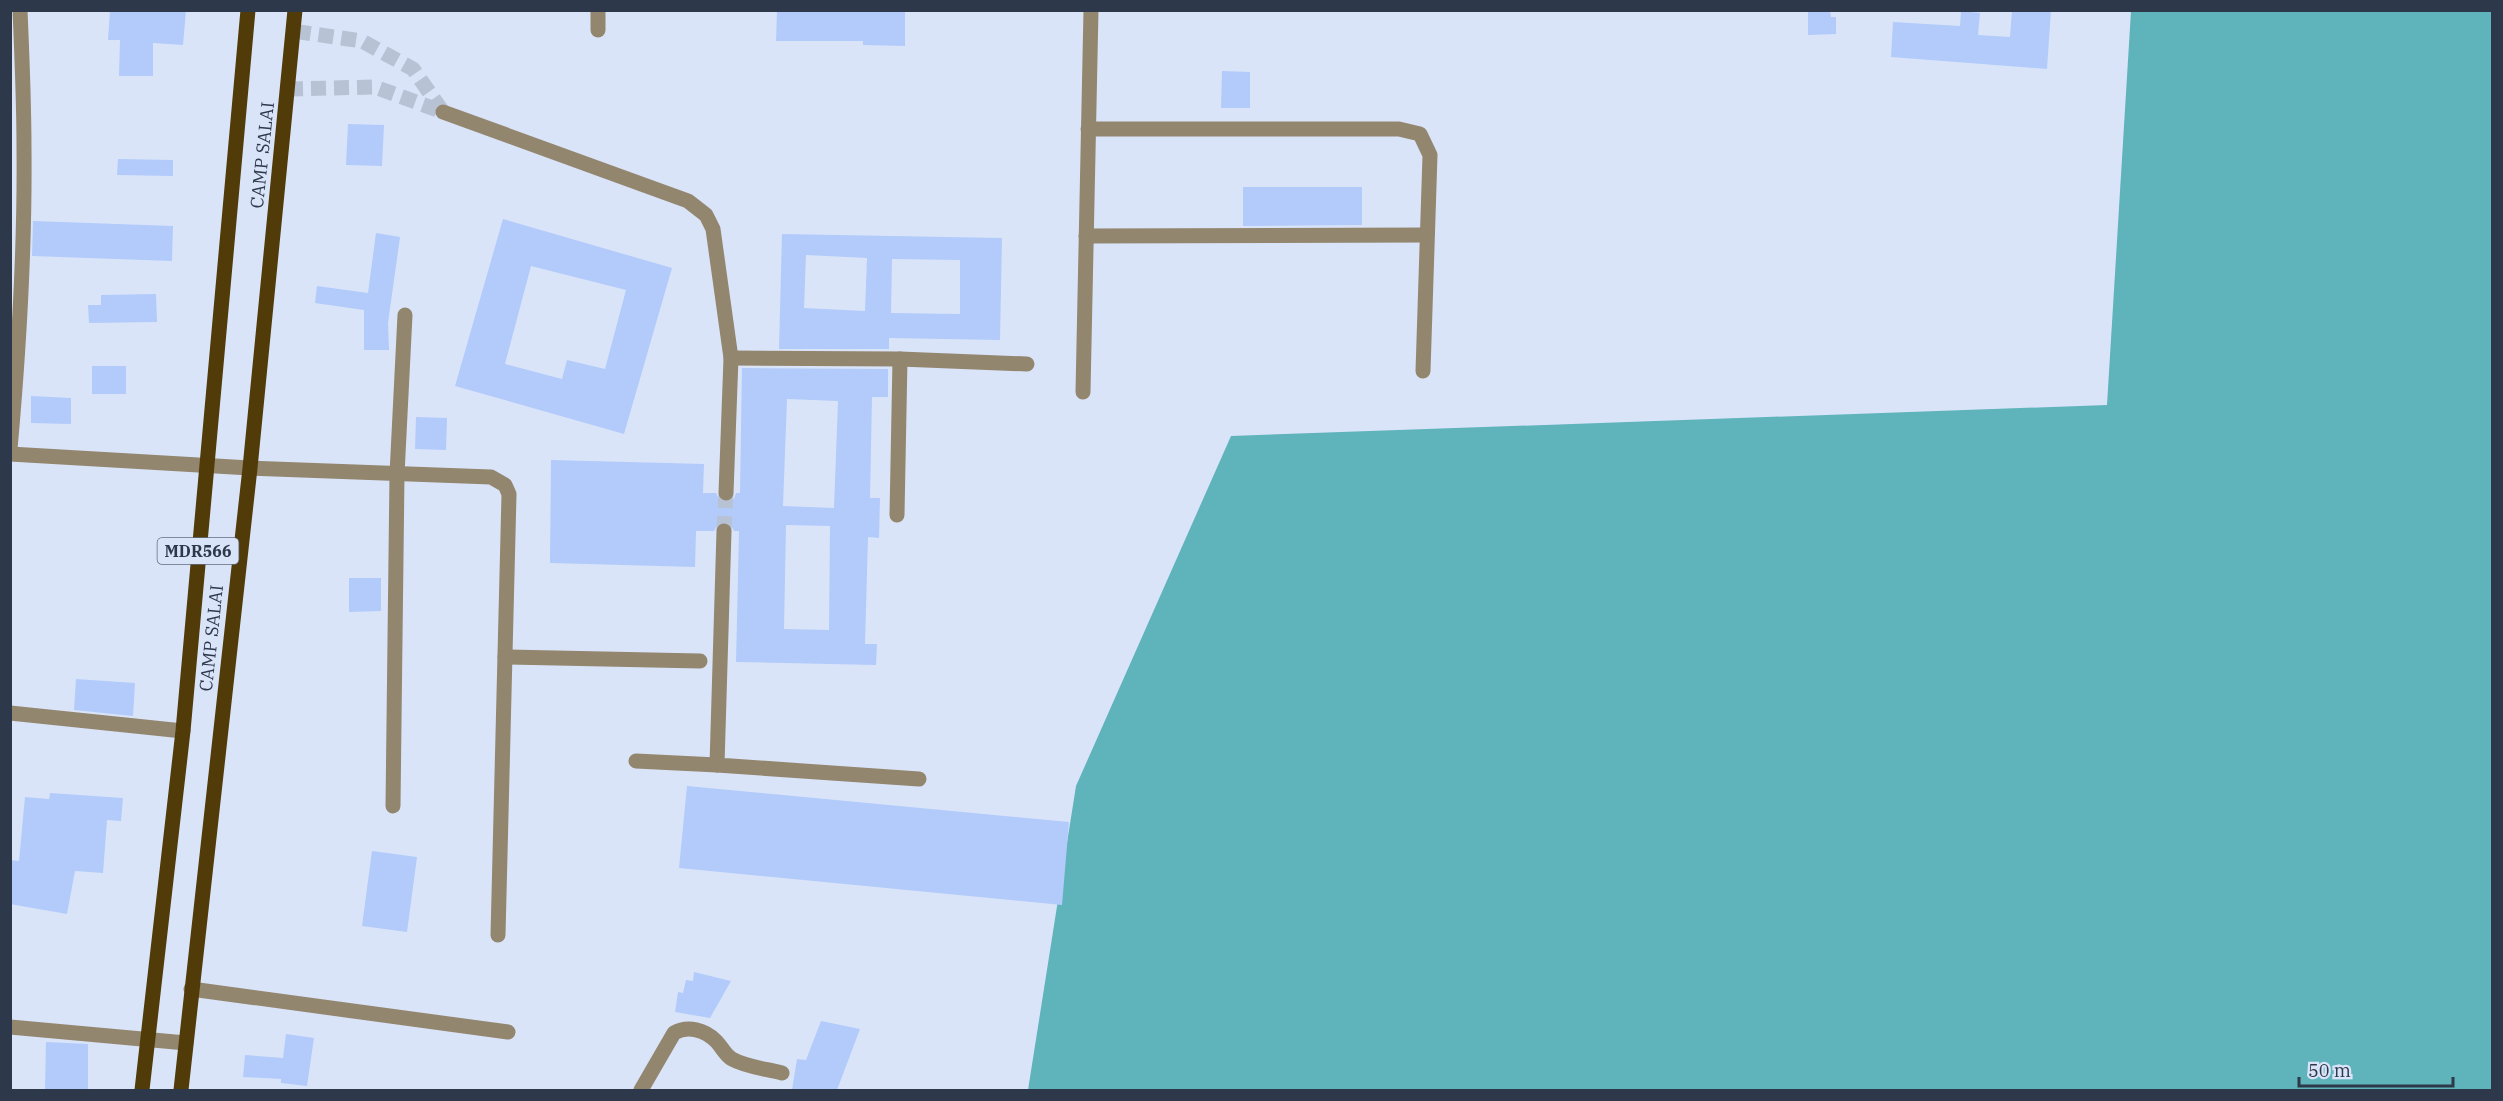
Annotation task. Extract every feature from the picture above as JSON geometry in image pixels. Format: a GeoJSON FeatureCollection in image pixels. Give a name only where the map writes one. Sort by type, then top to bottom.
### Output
{"type":"FeatureCollection","features":[{"type":"Feature","properties":{"kind":"main road","name":"CAMP SALAI"},"geometry":{"type":"LineString","coordinates":[[142,1090],[183,731],[248,10]]}},
{"type":"Feature","properties":{"kind":"main road","name":"CAMP SALAI"},"geometry":{"type":"LineString","coordinates":[[182,1090],[191,988],[250,468],[295,10]]}},
{"type":"Feature","properties":{"kind":"street"},"geometry":{"type":"LineString","coordinates":[[10,449],[19,352],[16,59],[20,10]]}},
{"type":"Feature","properties":{"kind":"street"},"geometry":{"type":"LineString","coordinates":[[598,10],[598,30]]}},
{"type":"Feature","properties":{"kind":"street"},"geometry":{"type":"LineString","coordinates":[[1083,392],[1091,10]]}},
{"type":"Feature","properties":{"kind":"street"},"geometry":{"type":"LineString","coordinates":[[443,112],[688,201],[701,210],[713,229],[731,358],[726,493]]}},
{"type":"Feature","properties":{"kind":"street"},"geometry":{"type":"LineString","coordinates":[[1088,129],[1399,129],[1420,134],[1430,155],[1423,371]]}},
{"type":"Feature","properties":{"kind":"street"},"geometry":{"type":"LineString","coordinates":[[1086,236],[1427,234]]}},
{"type":"Feature","properties":{"kind":"street"},"geometry":{"type":"LineString","coordinates":[[393,806],[397,474],[405,315]]}},
{"type":"Feature","properties":{"kind":"street"},"geometry":{"type":"LineString","coordinates":[[731,358],[900,359],[1027,364]]}},
{"type":"Feature","properties":{"kind":"street"},"geometry":{"type":"LineString","coordinates":[[897,515],[900,359]]}},
{"type":"Feature","properties":{"kind":"street"},"geometry":{"type":"LineString","coordinates":[[10,454],[250,468],[491,477],[505,485],[509,494],[498,935]]}},
{"type":"Feature","properties":{"kind":"street"},"geometry":{"type":"LineString","coordinates":[[717,765],[724,531]]}},
{"type":"Feature","properties":{"kind":"street"},"geometry":{"type":"LineString","coordinates":[[505,657],[700,660]]}},
{"type":"Feature","properties":{"kind":"street"},"geometry":{"type":"LineString","coordinates":[[10,713],[183,731]]}},
{"type":"Feature","properties":{"kind":"street"},"geometry":{"type":"LineString","coordinates":[[636,760],[919,779]]}},
{"type":"Feature","properties":{"kind":"street"},"geometry":{"type":"LineString","coordinates":[[191,988],[508,1032]]}},
{"type":"Feature","properties":{"kind":"street"},"geometry":{"type":"LineString","coordinates":[[10,1027],[186,1042]]}},
{"type":"Feature","properties":{"kind":"street"},"geometry":{"type":"LineString","coordinates":[[641,1090],[674,1033],[681,1029],[690,1028],[708,1035],[732,1059],[782,1073]]}},
{"type":"Feature","properties":{"kind":"shaded area"},"geometry":{"type":"Polygon","coordinates":[[[2131,11],[2492,11],[2492,1090],[1028,1090],[1076,786],[1231,436],[2107,405],[2131,11]]]}},
{"type":"Feature","properties":{"kind":"building"},"geometry":{"type":"Polygon","coordinates":[[[110,10],[186,10],[183,45],[153,43],[153,76],[119,76],[120,40],[108,40],[110,10]]]}},
{"type":"Feature","properties":{"kind":"building"},"geometry":{"type":"Polygon","coordinates":[[[777,10],[905,10],[905,46],[863,45],[863,41],[776,41],[777,10]]]}},
{"type":"Feature","properties":{"kind":"building"},"geometry":{"type":"Polygon","coordinates":[[[1808,10],[1830,10],[1831,17],[1836,17],[1836,34],[1808,35],[1808,10]]]}},
{"type":"Feature","properties":{"kind":"building"},"geometry":{"type":"Polygon","coordinates":[[[2012,10],[2051,10],[2047,69],[1891,57],[1893,22],[1960,26],[1961,11],[1980,13],[1978,35],[2010,37],[2012,10]]]}},
{"type":"Feature","properties":{"kind":"building"},"geometry":{"type":"Polygon","coordinates":[[[1222,71],[1250,72],[1250,108],[1221,108],[1222,71]]]}},
{"type":"Feature","properties":{"kind":"building"},"geometry":{"type":"Polygon","coordinates":[[[348,124],[384,125],[382,166],[346,165],[348,124]]]}},
{"type":"Feature","properties":{"kind":"building"},"geometry":{"type":"Polygon","coordinates":[[[118,159],[173,160],[173,176],[117,175],[118,159]]]}},
{"type":"Feature","properties":{"kind":"building"},"geometry":{"type":"Polygon","coordinates":[[[1243,187],[1362,187],[1362,225],[1243,226],[1243,187]]]}},
{"type":"Feature","properties":{"kind":"building"},"geometry":{"type":"Polygon","coordinates":[[[503,219],[672,268],[624,434],[455,386],[503,219]],[[531,266],[505,364],[562,379],[567,360],[605,369],[626,290],[531,266]]]}},
{"type":"Feature","properties":{"kind":"building"},"geometry":{"type":"Polygon","coordinates":[[[33,221],[173,226],[172,261],[32,256],[33,221]]]}},
{"type":"Feature","properties":{"kind":"building"},"geometry":{"type":"Polygon","coordinates":[[[376,233],[400,237],[388,323],[389,350],[364,350],[364,310],[315,303],[317,286],[368,293],[376,233]]]}},
{"type":"Feature","properties":{"kind":"building"},"geometry":{"type":"Polygon","coordinates":[[[782,234],[1002,238],[1000,340],[889,338],[889,349],[779,349],[782,234]],[[806,255],[804,308],[865,311],[867,258],[806,255]],[[892,259],[891,313],[960,314],[960,260],[892,259]]]}},
{"type":"Feature","properties":{"kind":"building"},"geometry":{"type":"Polygon","coordinates":[[[156,294],[157,322],[89,323],[88,305],[101,305],[101,295],[156,294]]]}},
{"type":"Feature","properties":{"kind":"building"},"geometry":{"type":"Polygon","coordinates":[[[92,366],[126,366],[126,394],[92,394],[92,366]]]}},
{"type":"Feature","properties":{"kind":"building"},"geometry":{"type":"Polygon","coordinates":[[[742,368],[888,369],[888,397],[872,397],[870,498],[880,498],[879,538],[868,537],[865,644],[877,644],[876,665],[736,662],[739,531],[734,531],[729,522],[719,523],[714,531],[696,531],[695,567],[550,563],[551,460],[704,464],[703,493],[716,493],[720,501],[726,503],[734,499],[736,493],[740,493],[742,368]],[[787,399],[783,506],[834,508],[838,401],[787,399]],[[786,525],[784,629],[829,630],[830,526],[786,525]]]}},
{"type":"Feature","properties":{"kind":"building"},"geometry":{"type":"Polygon","coordinates":[[[31,396],[71,398],[71,424],[31,423],[31,396]]]}},
{"type":"Feature","properties":{"kind":"building"},"geometry":{"type":"Polygon","coordinates":[[[416,417],[447,418],[446,450],[415,449],[416,417]]]}},
{"type":"Feature","properties":{"kind":"building"},"geometry":{"type":"Polygon","coordinates":[[[349,578],[381,578],[381,611],[349,612],[349,578]]]}},
{"type":"Feature","properties":{"kind":"building"},"geometry":{"type":"Polygon","coordinates":[[[76,679],[135,683],[133,716],[74,710],[76,679]]]}},
{"type":"Feature","properties":{"kind":"building"},"geometry":{"type":"Polygon","coordinates":[[[687,786],[1069,822],[1062,905],[679,868],[687,786]]]}},
{"type":"Feature","properties":{"kind":"building"},"geometry":{"type":"Polygon","coordinates":[[[50,793],[123,798],[121,821],[107,820],[103,873],[75,871],[67,914],[10,904],[10,860],[19,861],[25,797],[49,799],[50,793]]]}},
{"type":"Feature","properties":{"kind":"building"},"geometry":{"type":"Polygon","coordinates":[[[372,851],[417,857],[407,932],[362,926],[372,851]]]}},
{"type":"Feature","properties":{"kind":"building"},"geometry":{"type":"Polygon","coordinates":[[[694,972],[731,981],[710,1018],[675,1012],[678,992],[683,993],[686,980],[693,981],[694,972]]]}},
{"type":"Feature","properties":{"kind":"building"},"geometry":{"type":"Polygon","coordinates":[[[821,1021],[860,1029],[837,1090],[792,1090],[797,1059],[806,1060],[821,1021]]]}},
{"type":"Feature","properties":{"kind":"building"},"geometry":{"type":"Polygon","coordinates":[[[286,1034],[314,1038],[307,1086],[281,1083],[281,1079],[243,1077],[245,1055],[283,1058],[286,1034]]]}},
{"type":"Feature","properties":{"kind":"building"},"geometry":{"type":"Polygon","coordinates":[[[46,1042],[88,1044],[88,1090],[45,1090],[46,1042]]]}},
{"type":"Feature","properties":{"kind":"tunnel"},"geometry":{"type":"LineString","coordinates":[[288,89],[375,87],[443,112],[413,69],[362,41],[293,31]]}},
{"type":"Feature","properties":{"kind":"tunnel"},"geometry":{"type":"LineString","coordinates":[[724,531],[726,493]]}}]}
